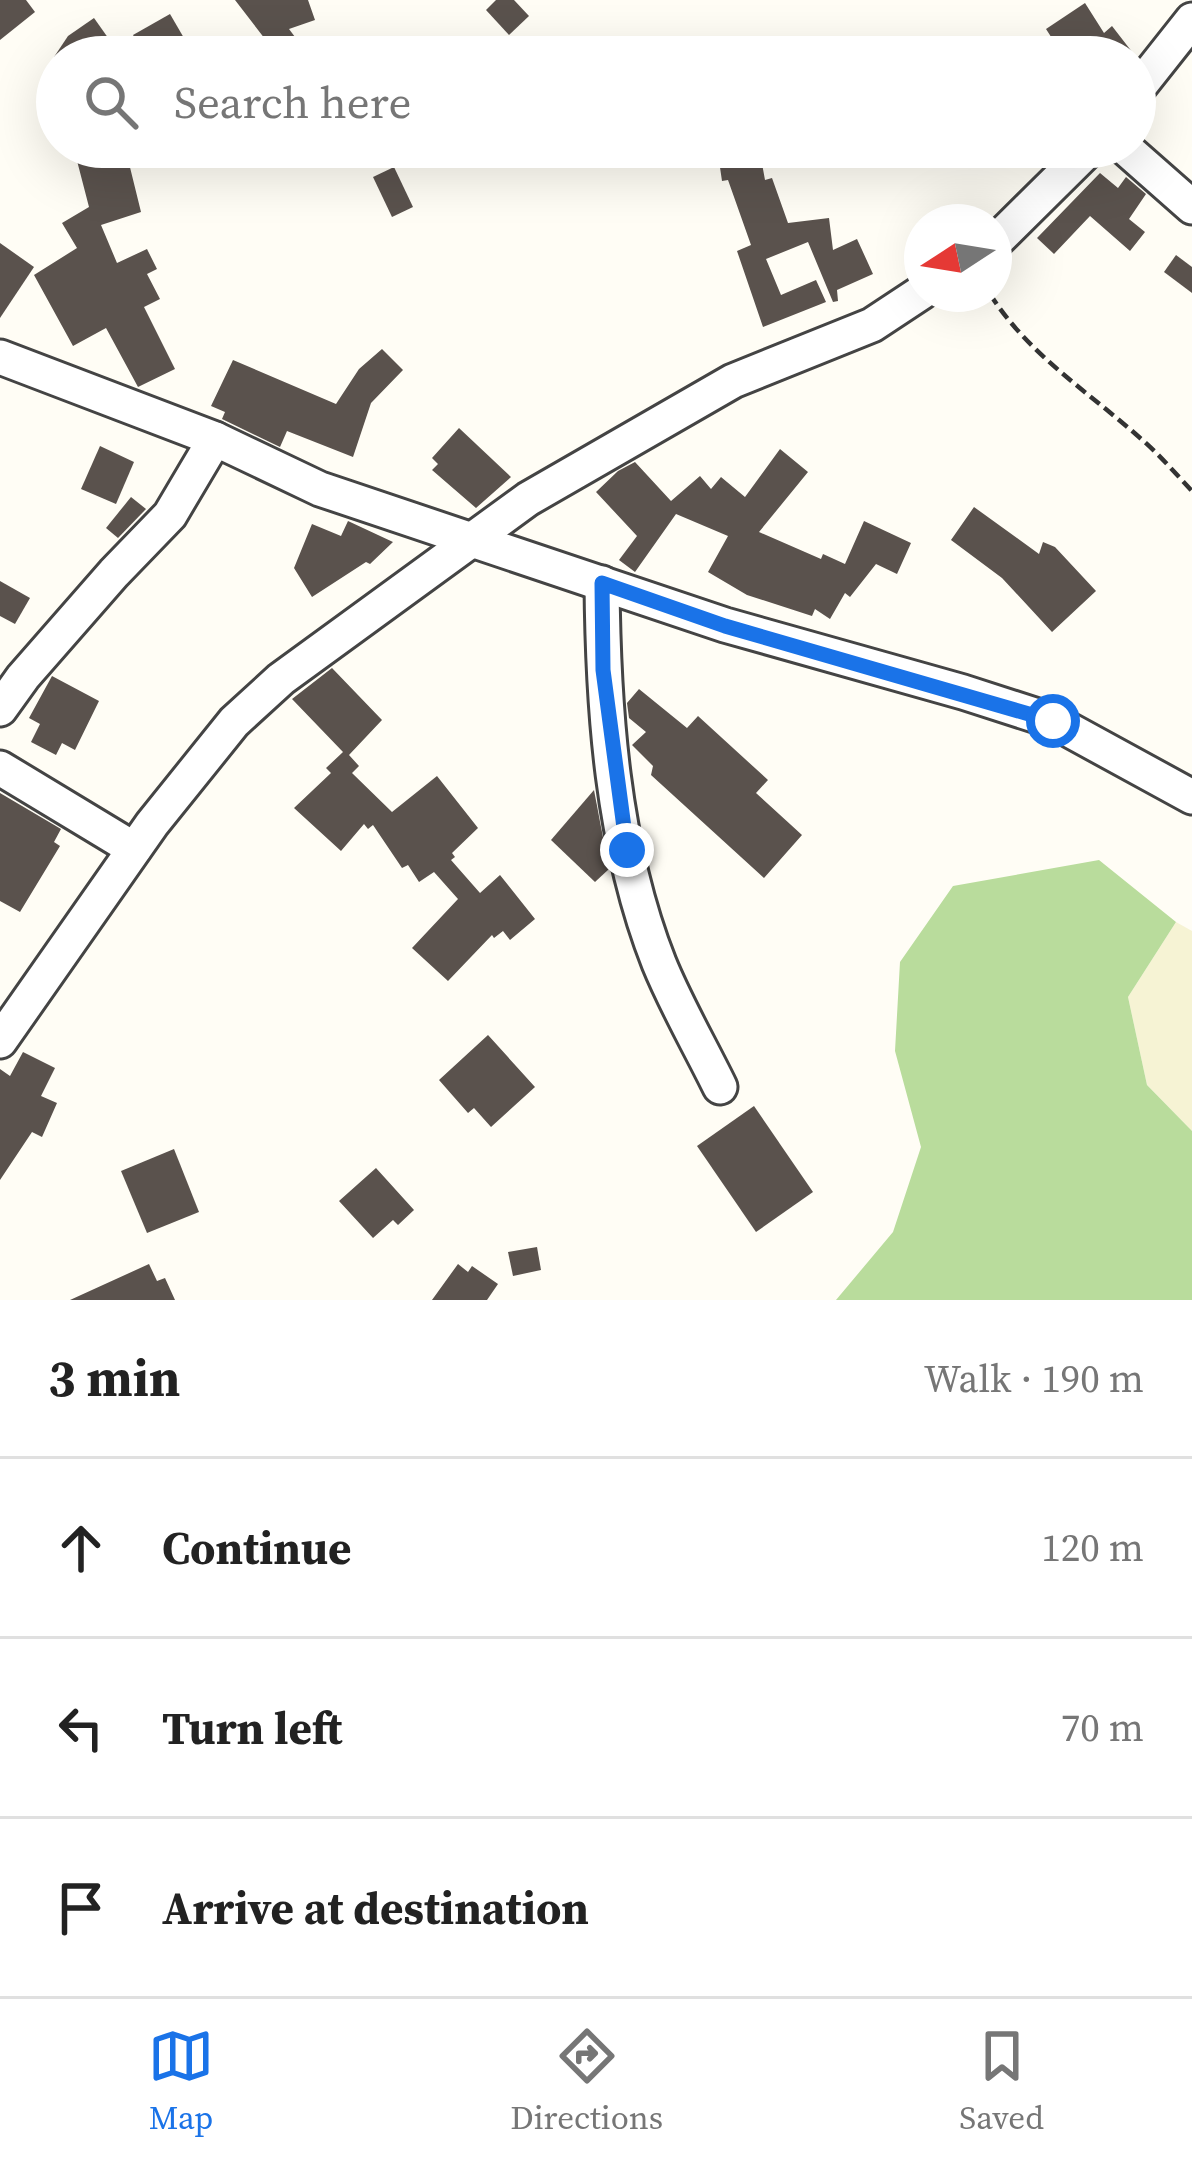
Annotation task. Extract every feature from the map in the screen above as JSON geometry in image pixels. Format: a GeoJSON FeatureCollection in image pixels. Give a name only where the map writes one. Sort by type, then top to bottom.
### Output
{"type":"FeatureCollection","features":[{"type":"Feature","properties":{"kind":"street"},"geometry":{"type":"LineString","coordinates":[[1156,65],[1192,20]]}},
{"type":"Feature","properties":{"kind":"street"},"geometry":{"type":"LineString","coordinates":[[1012,225],[1070,168]]}},
{"type":"Feature","properties":{"kind":"street"},"geometry":{"type":"LineString","coordinates":[[1148,168],[1192,207]]}},
{"type":"Feature","properties":{"kind":"street"},"geometry":{"type":"LineString","coordinates":[[0,1041],[134,849],[234,722],[281,679],[528,500],[733,381],[872,325],[904,304]]}},
{"type":"Feature","properties":{"kind":"street"},"geometry":{"type":"LineString","coordinates":[[0,357],[215,439],[320,489],[725,626],[1053,721],[1192,796]]}},
{"type":"Feature","properties":{"kind":"street"},"geometry":{"type":"LineString","coordinates":[[0,709],[114,573],[170,515],[215,439]]}},
{"type":"Feature","properties":{"kind":"street"},"geometry":{"type":"LineString","coordinates":[[602,583],[603,670],[627,850],[659,961],[720,1087]]}},
{"type":"Feature","properties":{"kind":"street"},"geometry":{"type":"LineString","coordinates":[[0,768],[134,849]]}},
{"type":"Feature","properties":{"kind":"path"},"geometry":{"type":"LineString","coordinates":[[1001,312],[1059,371],[1142,439],[1192,491]]}},
{"type":"Feature","properties":{"kind":"shaded area"},"geometry":{"type":"Polygon","coordinates":[[[1176,922],[1192,931],[1192,1131],[1147,1085],[1128,997],[1176,922]]]}},
{"type":"Feature","properties":{"kind":"green space"},"geometry":{"type":"Polygon","coordinates":[[[1099,860],[1176,922],[1128,997],[1147,1085],[1192,1131],[1192,1300],[836,1300],[893,1232],[921,1147],[895,1051],[900,962],[953,886],[1099,860]]]}},
{"type":"Feature","properties":{"kind":"building"},"geometry":{"type":"Polygon","coordinates":[[[0,0],[26,0],[35,12],[0,40],[0,0]]]}},
{"type":"Feature","properties":{"kind":"building"},"geometry":{"type":"Polygon","coordinates":[[[235,0],[308,0],[315,20],[289,29],[294,36],[263,36],[235,0]]]}},
{"type":"Feature","properties":{"kind":"building"},"geometry":{"type":"Polygon","coordinates":[[[496,0],[514,0],[529,16],[509,35],[486,10],[496,0]]]}},
{"type":"Feature","properties":{"kind":"building"},"geometry":{"type":"Polygon","coordinates":[[[1085,3],[1104,33],[1112,26],[1120,36],[1050,36],[1046,29],[1085,3]]]}},
{"type":"Feature","properties":{"kind":"building"},"geometry":{"type":"Polygon","coordinates":[[[170,14],[183,36],[134,36],[170,14]]]}},
{"type":"Feature","properties":{"kind":"building"},"geometry":{"type":"Polygon","coordinates":[[[94,18],[107,36],[68,36],[94,18]]]}},
{"type":"Feature","properties":{"kind":"building"},"geometry":{"type":"Polygon","coordinates":[[[79,168],[130,168],[141,212],[101,225],[117,263],[147,249],[157,269],[147,274],[160,299],[144,307],[175,369],[138,387],[106,328],[73,346],[34,275],[77,248],[62,223],[89,207],[79,168]]]}},
{"type":"Feature","properties":{"kind":"building"},"geometry":{"type":"Polygon","coordinates":[[[394,168],[413,207],[392,217],[373,177],[394,168]]]}},
{"type":"Feature","properties":{"kind":"building"},"geometry":{"type":"Polygon","coordinates":[[[720,168],[763,168],[765,180],[772,178],[788,223],[829,218],[833,250],[857,239],[873,274],[837,290],[838,301],[833,302],[808,242],[766,259],[781,295],[816,280],[826,302],[763,327],[737,251],[751,245],[728,180],[722,181],[720,168]]]}},
{"type":"Feature","properties":{"kind":"building"},"geometry":{"type":"Polygon","coordinates":[[[1100,173],[1118,188],[1126,177],[1146,194],[1129,219],[1145,232],[1130,251],[1090,216],[1054,254],[1037,238],[1100,173]]]}},
{"type":"Feature","properties":{"kind":"building"},"geometry":{"type":"Polygon","coordinates":[[[0,243],[34,267],[0,318],[0,243]]]}},
{"type":"Feature","properties":{"kind":"building"},"geometry":{"type":"Polygon","coordinates":[[[1176,255],[1192,267],[1192,293],[1164,272],[1176,255]]]}},
{"type":"Feature","properties":{"kind":"building"},"geometry":{"type":"Polygon","coordinates":[[[382,349],[403,370],[371,403],[353,457],[287,431],[280,447],[222,419],[225,412],[211,406],[233,360],[336,404],[359,369],[382,349]]]}},
{"type":"Feature","properties":{"kind":"building"},"geometry":{"type":"Polygon","coordinates":[[[459,428],[511,477],[476,508],[432,470],[438,464],[432,458],[459,428]]]}},
{"type":"Feature","properties":{"kind":"building"},"geometry":{"type":"Polygon","coordinates":[[[100,446],[134,462],[116,504],[81,489],[100,446]]]}},
{"type":"Feature","properties":{"kind":"building"},"geometry":{"type":"Polygon","coordinates":[[[780,449],[808,472],[759,532],[821,559],[823,554],[845,564],[864,521],[911,543],[897,574],[876,564],[850,597],[845,593],[830,619],[815,609],[812,616],[747,595],[708,572],[728,536],[676,514],[635,572],[619,560],[637,536],[596,492],[618,471],[635,462],[671,501],[700,476],[711,489],[721,477],[745,497],[780,449]]]}},
{"type":"Feature","properties":{"kind":"building"},"geometry":{"type":"Polygon","coordinates":[[[131,497],[146,509],[118,538],[106,528],[131,497]]]}},
{"type":"Feature","properties":{"kind":"building"},"geometry":{"type":"Polygon","coordinates":[[[974,507],[1039,554],[1043,542],[1055,547],[1096,591],[1052,632],[1002,578],[951,540],[974,507]]]}},
{"type":"Feature","properties":{"kind":"building"},"geometry":{"type":"Polygon","coordinates":[[[348,521],[393,542],[370,564],[366,562],[312,597],[294,568],[312,524],[341,536],[348,521]]]}},
{"type":"Feature","properties":{"kind":"building"},"geometry":{"type":"Polygon","coordinates":[[[0,581],[30,598],[15,624],[0,616],[0,581]]]}},
{"type":"Feature","properties":{"kind":"building"},"geometry":{"type":"Polygon","coordinates":[[[332,668],[382,720],[349,755],[359,766],[352,773],[392,812],[437,776],[478,828],[452,853],[451,860],[480,893],[500,875],[535,919],[510,940],[503,931],[492,935],[448,981],[412,948],[458,899],[434,872],[419,882],[408,865],[402,868],[373,825],[368,829],[364,824],[341,851],[294,808],[331,773],[326,768],[343,752],[292,699],[332,668]]]}},
{"type":"Feature","properties":{"kind":"building"},"geometry":{"type":"Polygon","coordinates":[[[52,676],[99,701],[75,750],[62,743],[56,755],[31,742],[40,724],[29,718],[52,676]]]}},
{"type":"Feature","properties":{"kind":"building"},"geometry":{"type":"Polygon","coordinates":[[[639,689],[687,728],[698,716],[768,780],[756,793],[802,835],[764,878],[651,775],[653,766],[632,745],[646,732],[629,718],[627,703],[639,689]]]}},
{"type":"Feature","properties":{"kind":"building"},"geometry":{"type":"Polygon","coordinates":[[[594,790],[609,869],[595,882],[551,840],[594,790]]]}},
{"type":"Feature","properties":{"kind":"building"},"geometry":{"type":"Polygon","coordinates":[[[0,793],[61,829],[54,842],[60,846],[20,912],[0,901],[0,793]]]}},
{"type":"Feature","properties":{"kind":"building"},"geometry":{"type":"Polygon","coordinates":[[[488,1035],[535,1087],[491,1127],[474,1108],[468,1113],[439,1080],[488,1035]]]}},
{"type":"Feature","properties":{"kind":"building"},"geometry":{"type":"Polygon","coordinates":[[[23,1052],[55,1068],[41,1096],[57,1103],[42,1137],[32,1132],[0,1180],[0,1069],[10,1076],[23,1052]]]}},
{"type":"Feature","properties":{"kind":"building"},"geometry":{"type":"Polygon","coordinates":[[[754,1106],[813,1192],[756,1232],[697,1146],[754,1106]]]}},
{"type":"Feature","properties":{"kind":"building"},"geometry":{"type":"Polygon","coordinates":[[[174,1149],[199,1212],[147,1233],[121,1171],[174,1149]]]}},
{"type":"Feature","properties":{"kind":"building"},"geometry":{"type":"Polygon","coordinates":[[[376,1168],[414,1210],[373,1238],[339,1201],[376,1168]]]}},
{"type":"Feature","properties":{"kind":"building"},"geometry":{"type":"Polygon","coordinates":[[[537,1247],[541,1270],[513,1276],[508,1252],[537,1247]]]}},
{"type":"Feature","properties":{"kind":"building"},"geometry":{"type":"Polygon","coordinates":[[[149,1264],[157,1281],[165,1278],[175,1300],[70,1300],[149,1264]]]}},
{"type":"Feature","properties":{"kind":"building"},"geometry":{"type":"Polygon","coordinates":[[[458,1264],[468,1272],[472,1266],[498,1284],[487,1300],[432,1300],[458,1264]]]}},
{"type":"Feature","properties":{"kind":"route"},"geometry":{"type":"LineString","coordinates":[[627,850],[603,670],[602,583],[725,626],[1053,721]]}}]}
